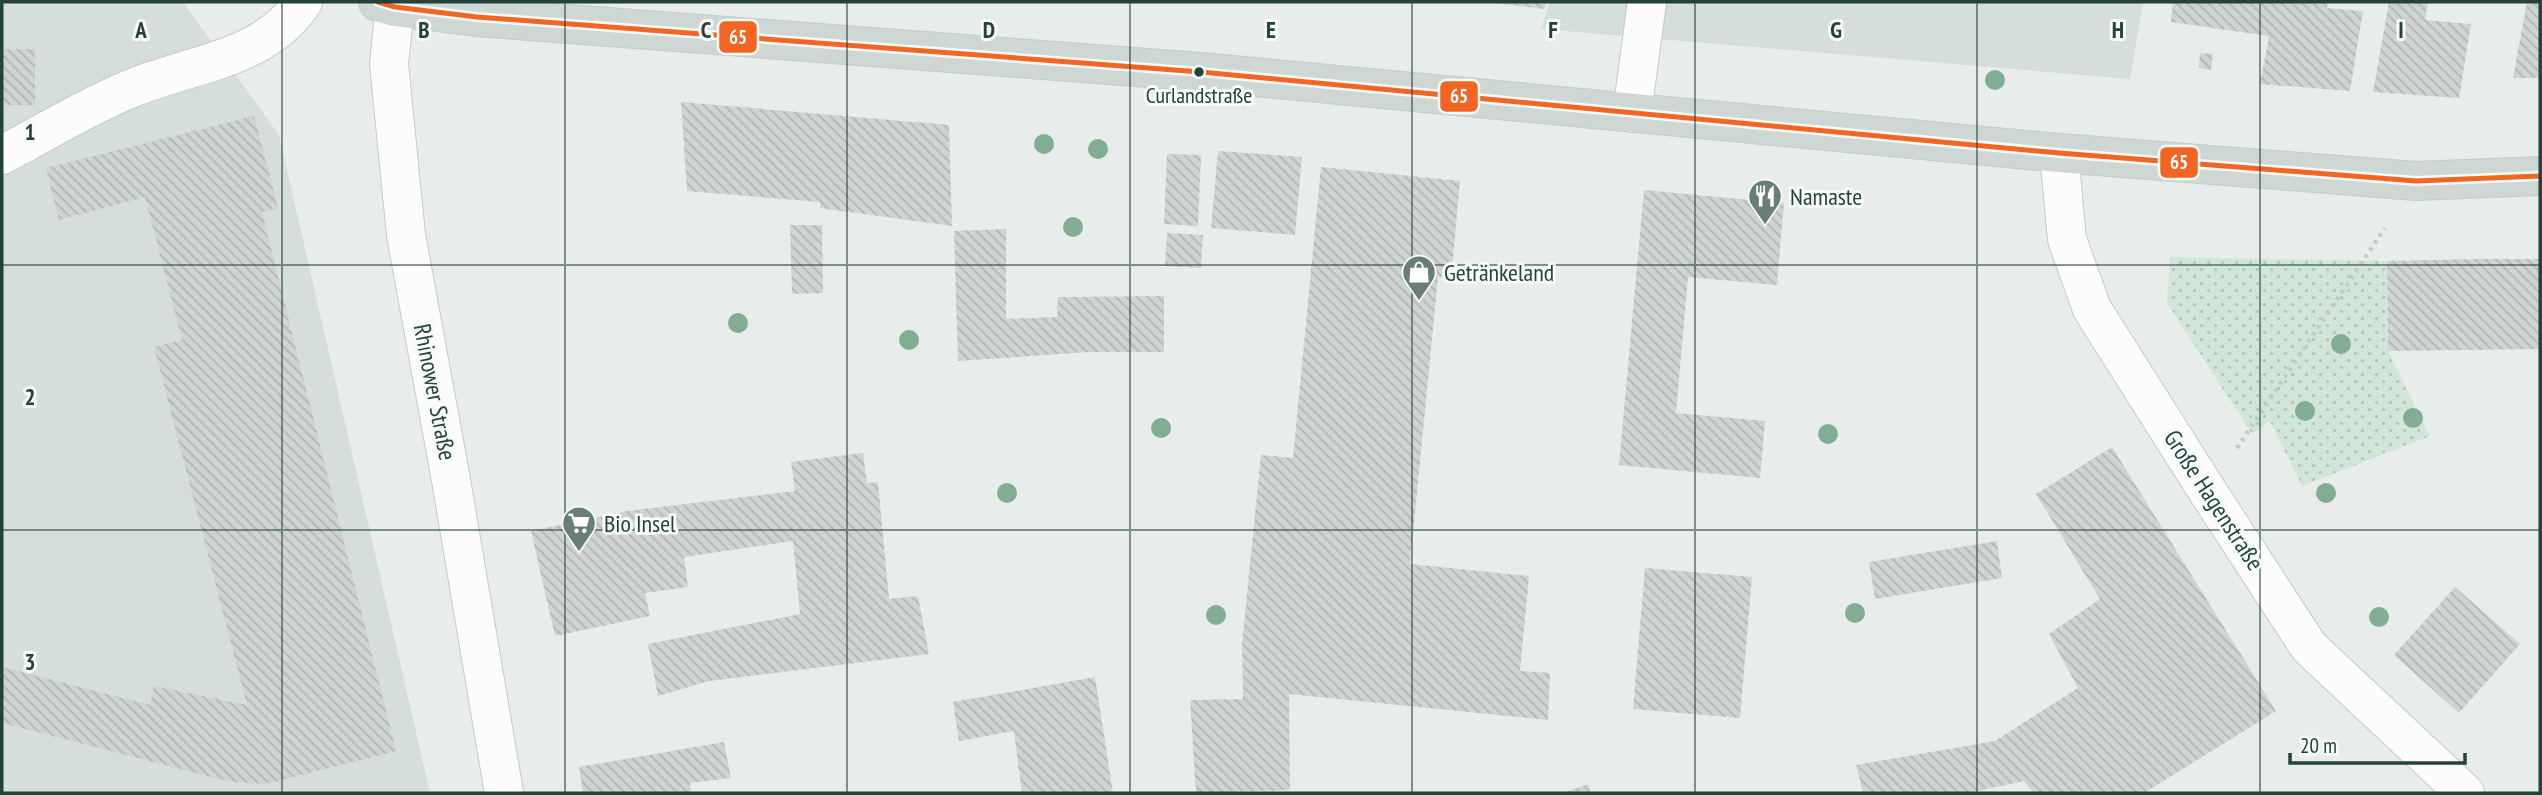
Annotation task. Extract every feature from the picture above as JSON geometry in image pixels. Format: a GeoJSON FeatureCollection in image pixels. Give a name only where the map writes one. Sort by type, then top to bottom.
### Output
{"type":"FeatureCollection","features":[{"type":"Feature","properties":{"kind":"main road"},"geometry":{"type":"LineString","coordinates":[[386,5],[477,17],[1188,71],[2059,152],[2416,181],[2540,176]]}},
{"type":"Feature","properties":{"kind":"street"},"geometry":{"type":"LineString","coordinates":[[2,155],[131,88],[226,60],[290,21],[303,2]]}},
{"type":"Feature","properties":{"kind":"street"},"geometry":{"type":"LineString","coordinates":[[1632,113],[1647,2]]}},
{"type":"Feature","properties":{"kind":"street","name":"Rhinower Straße"},"geometry":{"type":"LineString","coordinates":[[386,5],[388,64],[406,235],[504,793]]}},
{"type":"Feature","properties":{"kind":"street","name":"Große Hagenstraße"},"geometry":{"type":"LineString","coordinates":[[2059,152],[2067,239],[2092,309],[2207,492],[2309,647],[2465,793]]}},
{"type":"Feature","properties":{"kind":"path"},"geometry":{"type":"LineString","coordinates":[[2207,492],[2416,181]]}},
{"type":"Feature","properties":{"kind":"shaded area"},"geometry":{"type":"Polygon","coordinates":[[[2,2],[183,2],[279,135],[430,793],[2,792],[2,2]]]}},
{"type":"Feature","properties":{"kind":"shaded area"},"geometry":{"type":"Polygon","coordinates":[[[1550,2],[2143,2],[2130,79],[1541,29],[1550,2]]]}},
{"type":"Feature","properties":{"kind":"green space"},"geometry":{"type":"Polygon","coordinates":[[[2170,257],[2387,261],[2388,351],[2430,436],[2302,486],[2270,421],[2252,434],[2167,303],[2170,257]]]}},
{"type":"Feature","properties":{"kind":"building"},"geometry":{"type":"Polygon","coordinates":[[[1487,2],[1546,2],[1544,9],[1487,2]]]}},
{"type":"Feature","properties":{"kind":"building"},"geometry":{"type":"Polygon","coordinates":[[[2173,2],[2328,2],[2327,8],[2363,11],[2350,91],[2260,84],[2269,36],[2171,22],[2173,2]]]}},
{"type":"Feature","properties":{"kind":"building"},"geometry":{"type":"Polygon","coordinates":[[[2389,2],[2428,2],[2425,20],[2471,24],[2459,98],[2373,92],[2389,2]]]}},
{"type":"Feature","properties":{"kind":"building"},"geometry":{"type":"Polygon","coordinates":[[[2527,2],[2540,2],[2540,78],[2513,78],[2527,2]]]}},
{"type":"Feature","properties":{"kind":"building"},"geometry":{"type":"Polygon","coordinates":[[[2,49],[35,49],[35,105],[2,105],[2,49]]]}},
{"type":"Feature","properties":{"kind":"building"},"geometry":{"type":"Polygon","coordinates":[[[2200,53],[2213,54],[2211,70],[2199,68],[2200,53]]]}},
{"type":"Feature","properties":{"kind":"building"},"geometry":{"type":"Polygon","coordinates":[[[681,102],[949,125],[952,226],[820,208],[820,202],[687,191],[681,102]]]}},
{"type":"Feature","properties":{"kind":"building"},"geometry":{"type":"Polygon","coordinates":[[[254,116],[278,208],[262,212],[396,751],[266,784],[231,782],[2,723],[2,667],[150,705],[154,686],[247,705],[154,347],[182,340],[145,197],[59,220],[46,168],[254,116]]]}},
{"type":"Feature","properties":{"kind":"building"},"geometry":{"type":"Polygon","coordinates":[[[1218,151],[1302,157],[1295,235],[1211,228],[1218,151]]]}},
{"type":"Feature","properties":{"kind":"building"},"geometry":{"type":"Polygon","coordinates":[[[1167,154],[1201,155],[1198,226],[1164,224],[1167,154]]]}},
{"type":"Feature","properties":{"kind":"building"},"geometry":{"type":"Polygon","coordinates":[[[1321,167],[1460,181],[1451,278],[1438,277],[1410,564],[1529,576],[1520,671],[1550,673],[1548,720],[1289,694],[1290,790],[1196,793],[1190,700],[1243,699],[1242,644],[1261,455],[1293,458],[1321,167]]]}},
{"type":"Feature","properties":{"kind":"building"},"geometry":{"type":"Polygon","coordinates":[[[1644,190],[1784,203],[1777,285],[1688,277],[1676,413],[1765,421],[1760,478],[1619,465],[1644,190]]]}},
{"type":"Feature","properties":{"kind":"building"},"geometry":{"type":"Polygon","coordinates":[[[790,225],[822,225],[823,293],[792,294],[790,225]]]}},
{"type":"Feature","properties":{"kind":"building"},"geometry":{"type":"Polygon","coordinates":[[[1006,229],[1006,319],[1057,317],[1058,297],[1164,296],[1164,352],[1089,352],[958,361],[954,231],[1006,229]]]}},
{"type":"Feature","properties":{"kind":"building"},"geometry":{"type":"Polygon","coordinates":[[[1167,233],[1203,235],[1201,268],[1165,266],[1167,233]]]}},
{"type":"Feature","properties":{"kind":"building"},"geometry":{"type":"Polygon","coordinates":[[[2540,259],[2540,349],[2388,351],[2387,261],[2540,259]]]}},
{"type":"Feature","properties":{"kind":"building"},"geometry":{"type":"Polygon","coordinates":[[[2112,447],[2276,711],[2144,793],[2033,793],[2024,781],[1968,793],[1863,793],[1856,765],[1995,741],[2078,688],[2049,634],[2100,599],[2036,494],[2112,447]]]}},
{"type":"Feature","properties":{"kind":"building"},"geometry":{"type":"Polygon","coordinates":[[[863,453],[867,483],[878,482],[889,599],[918,596],[929,654],[709,681],[658,696],[648,644],[800,614],[793,541],[684,557],[688,587],[645,593],[650,616],[555,636],[531,531],[627,511],[795,491],[791,462],[863,453]]]}},
{"type":"Feature","properties":{"kind":"building"},"geometry":{"type":"Polygon","coordinates":[[[1997,541],[2002,578],[1875,599],[1869,562],[1997,541]]]}},
{"type":"Feature","properties":{"kind":"building"},"geometry":{"type":"Polygon","coordinates":[[[1645,568],[1752,577],[1740,718],[1633,709],[1645,568]]]}},
{"type":"Feature","properties":{"kind":"building"},"geometry":{"type":"Polygon","coordinates":[[[2455,587],[2520,644],[2459,713],[2394,655],[2455,587]]]}},
{"type":"Feature","properties":{"kind":"building"},"geometry":{"type":"Polygon","coordinates":[[[1095,677],[1113,793],[1022,793],[1014,731],[959,741],[953,702],[1095,677]]]}},
{"type":"Feature","properties":{"kind":"building"},"geometry":{"type":"Polygon","coordinates":[[[724,742],[731,778],[690,783],[691,793],[583,793],[579,767],[724,742]]]}},
{"type":"Feature","properties":{"kind":"building"},"geometry":{"type":"Polygon","coordinates":[[[1588,784],[1591,793],[1563,793],[1588,784]]]}},
{"type":"Feature","properties":{"kind":"transit line","name":"65"},"geometry":{"type":"LineString","coordinates":[[378,2],[395,7],[477,17],[1201,72],[2059,153],[2416,181],[2540,176]]}},
{"type":"Feature","properties":{"kind":"place","name":"Curlandstraße"},"geometry":{"type":"Point","coordinates":[1199,72]}},
{"type":"Feature","properties":{"kind":"place","name":"Namaste"},"geometry":{"type":"Point","coordinates":[1765,226]}},
{"type":"Feature","properties":{"kind":"place","name":"Getränkeland"},"geometry":{"type":"Point","coordinates":[1419,302]}},
{"type":"Feature","properties":{"kind":"place","name":"Bio Insel"},"geometry":{"type":"Point","coordinates":[579,553]}}]}
